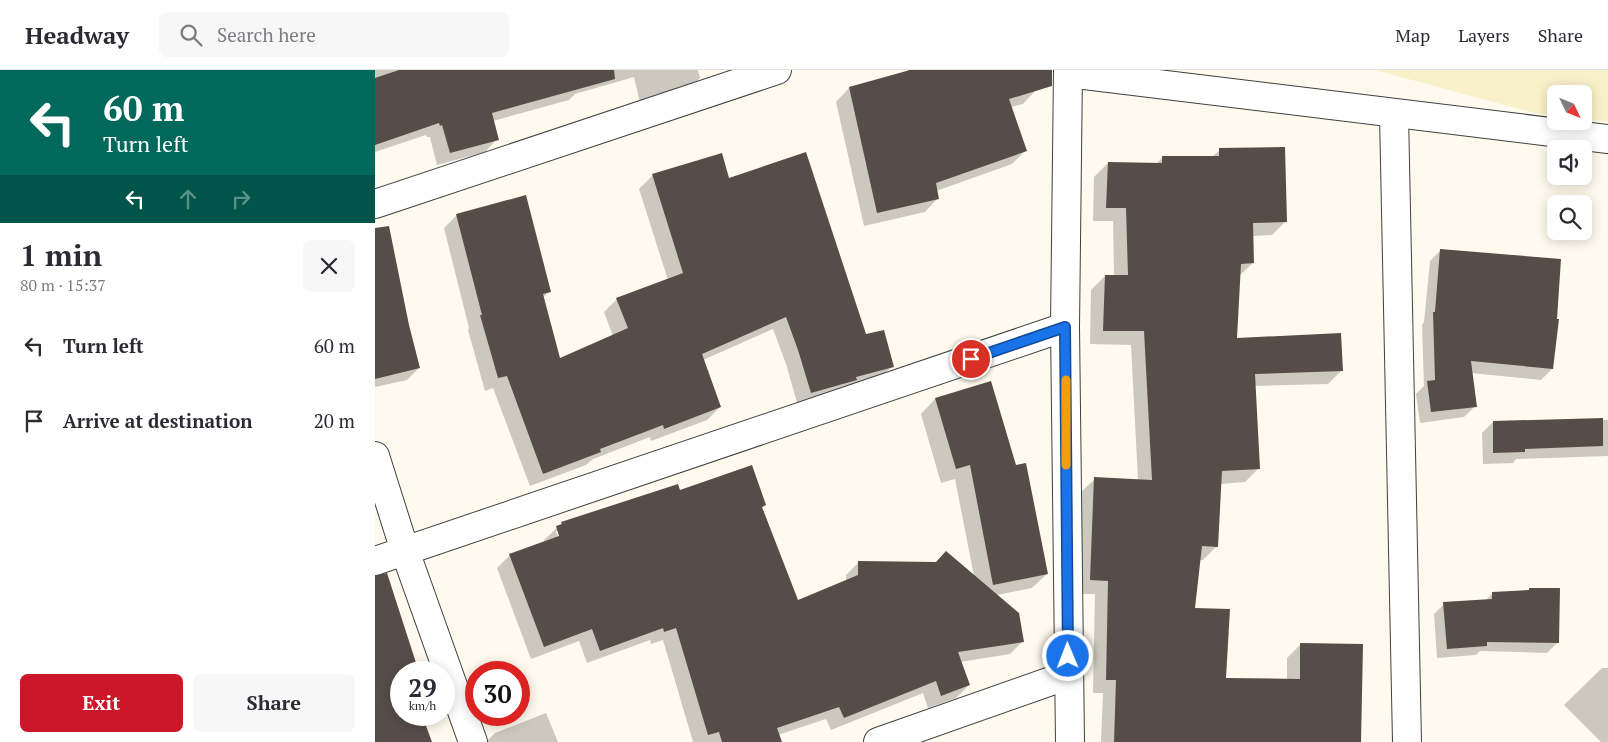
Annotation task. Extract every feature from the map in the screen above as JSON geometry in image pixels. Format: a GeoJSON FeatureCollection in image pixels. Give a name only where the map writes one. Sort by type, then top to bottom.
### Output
{"type":"FeatureCollection","features":[{"type":"Feature","properties":{"kind":"street"},"geometry":{"type":"LineString","coordinates":[[375,204],[777,70]]}},
{"type":"Feature","properties":{"kind":"street"},"geometry":{"type":"LineString","coordinates":[[1070,742],[1065,327],[1068,72],[1394,114],[1608,139]]}},
{"type":"Feature","properties":{"kind":"street"},"geometry":{"type":"LineString","coordinates":[[1394,114],[1407,742]]}},
{"type":"Feature","properties":{"kind":"street"},"geometry":{"type":"LineString","coordinates":[[375,561],[1065,327]]}},
{"type":"Feature","properties":{"kind":"street"},"geometry":{"type":"LineString","coordinates":[[375,456],[405,551],[473,742]]}},
{"type":"Feature","properties":{"kind":"street"},"geometry":{"type":"LineString","coordinates":[[878,742],[1068,675]]}},
{"type":"Feature","properties":{"kind":"shaded area"},"geometry":{"type":"Polygon","coordinates":[[[1375,70],[1608,70],[1608,122],[1593,120],[1593,85],[1547,85],[1547,114],[1534,113],[1375,70]]]}},
{"type":"Feature","properties":{"kind":"building"},"geometry":{"type":"Polygon","coordinates":[[[399,70],[614,70],[615,79],[492,113],[499,140],[450,153],[442,125],[440,126],[439,123],[375,145],[375,78],[399,70]]]}},
{"type":"Feature","properties":{"kind":"building"},"geometry":{"type":"Polygon","coordinates":[[[910,70],[1052,70],[1052,86],[1009,99],[1027,151],[936,183],[939,199],[877,213],[849,87],[910,70]]]}},
{"type":"Feature","properties":{"kind":"building"},"geometry":{"type":"Polygon","coordinates":[[[1285,147],[1287,222],[1253,223],[1254,263],[1241,264],[1237,338],[1341,333],[1343,371],[1255,374],[1260,469],[1222,471],[1218,547],[1202,546],[1195,608],[1230,609],[1226,678],[1300,679],[1300,643],[1363,644],[1361,742],[1114,742],[1116,680],[1106,680],[1108,581],[1090,580],[1094,477],[1152,480],[1144,331],[1103,331],[1105,275],[1128,275],[1126,208],[1106,208],[1108,162],[1162,163],[1162,156],[1219,156],[1219,148],[1285,147]]]}},
{"type":"Feature","properties":{"kind":"building"},"geometry":{"type":"Polygon","coordinates":[[[806,152],[866,334],[884,330],[894,367],[856,377],[857,380],[811,393],[786,317],[702,354],[721,407],[664,429],[663,425],[600,449],[601,452],[543,474],[507,376],[498,378],[480,315],[482,315],[456,214],[526,195],[551,292],[543,294],[560,358],[628,328],[616,298],[683,273],[652,174],[722,153],[729,178],[806,152]]]}},
{"type":"Feature","properties":{"kind":"building"},"geometry":{"type":"Polygon","coordinates":[[[389,226],[409,325],[420,368],[375,379],[375,228],[389,226]]]}},
{"type":"Feature","properties":{"kind":"building"},"geometry":{"type":"Polygon","coordinates":[[[1440,249],[1561,259],[1557,319],[1559,319],[1553,369],[1471,361],[1477,407],[1431,412],[1427,381],[1435,380],[1433,312],[1435,312],[1440,249]]]}},
{"type":"Feature","properties":{"kind":"building"},"geometry":{"type":"Polygon","coordinates":[[[991,381],[1016,465],[1026,463],[1048,574],[993,585],[970,465],[956,469],[935,398],[991,381]]]}},
{"type":"Feature","properties":{"kind":"building"},"geometry":{"type":"Polygon","coordinates":[[[1603,418],[1603,446],[1525,449],[1525,452],[1493,453],[1493,421],[1603,418]]]}},
{"type":"Feature","properties":{"kind":"building"},"geometry":{"type":"Polygon","coordinates":[[[752,465],[766,505],[762,507],[798,600],[858,575],[858,561],[936,562],[946,551],[1019,613],[1024,642],[958,652],[970,685],[941,696],[936,681],[844,718],[839,707],[777,728],[782,742],[722,742],[719,732],[708,735],[676,628],[664,632],[663,628],[600,651],[592,629],[544,647],[509,554],[559,536],[556,526],[562,524],[561,522],[678,484],[680,490],[752,465]]]}},
{"type":"Feature","properties":{"kind":"building"},"geometry":{"type":"Polygon","coordinates":[[[387,573],[415,661],[390,661],[390,726],[426,726],[432,742],[375,742],[375,576],[387,573]]]}},
{"type":"Feature","properties":{"kind":"building"},"geometry":{"type":"Polygon","coordinates":[[[1529,588],[1560,588],[1559,643],[1487,642],[1487,646],[1447,649],[1443,602],[1492,599],[1492,592],[1529,590],[1529,588]]]}},
{"type":"Feature","properties":{"kind":"slow traffic"},"geometry":{"type":"LineString","coordinates":[[1066,380],[1066,465]]}},
{"type":"Feature","properties":{"kind":"route"},"geometry":{"type":"LineString","coordinates":[[971,359],[1065,327],[1068,656]]}}]}
